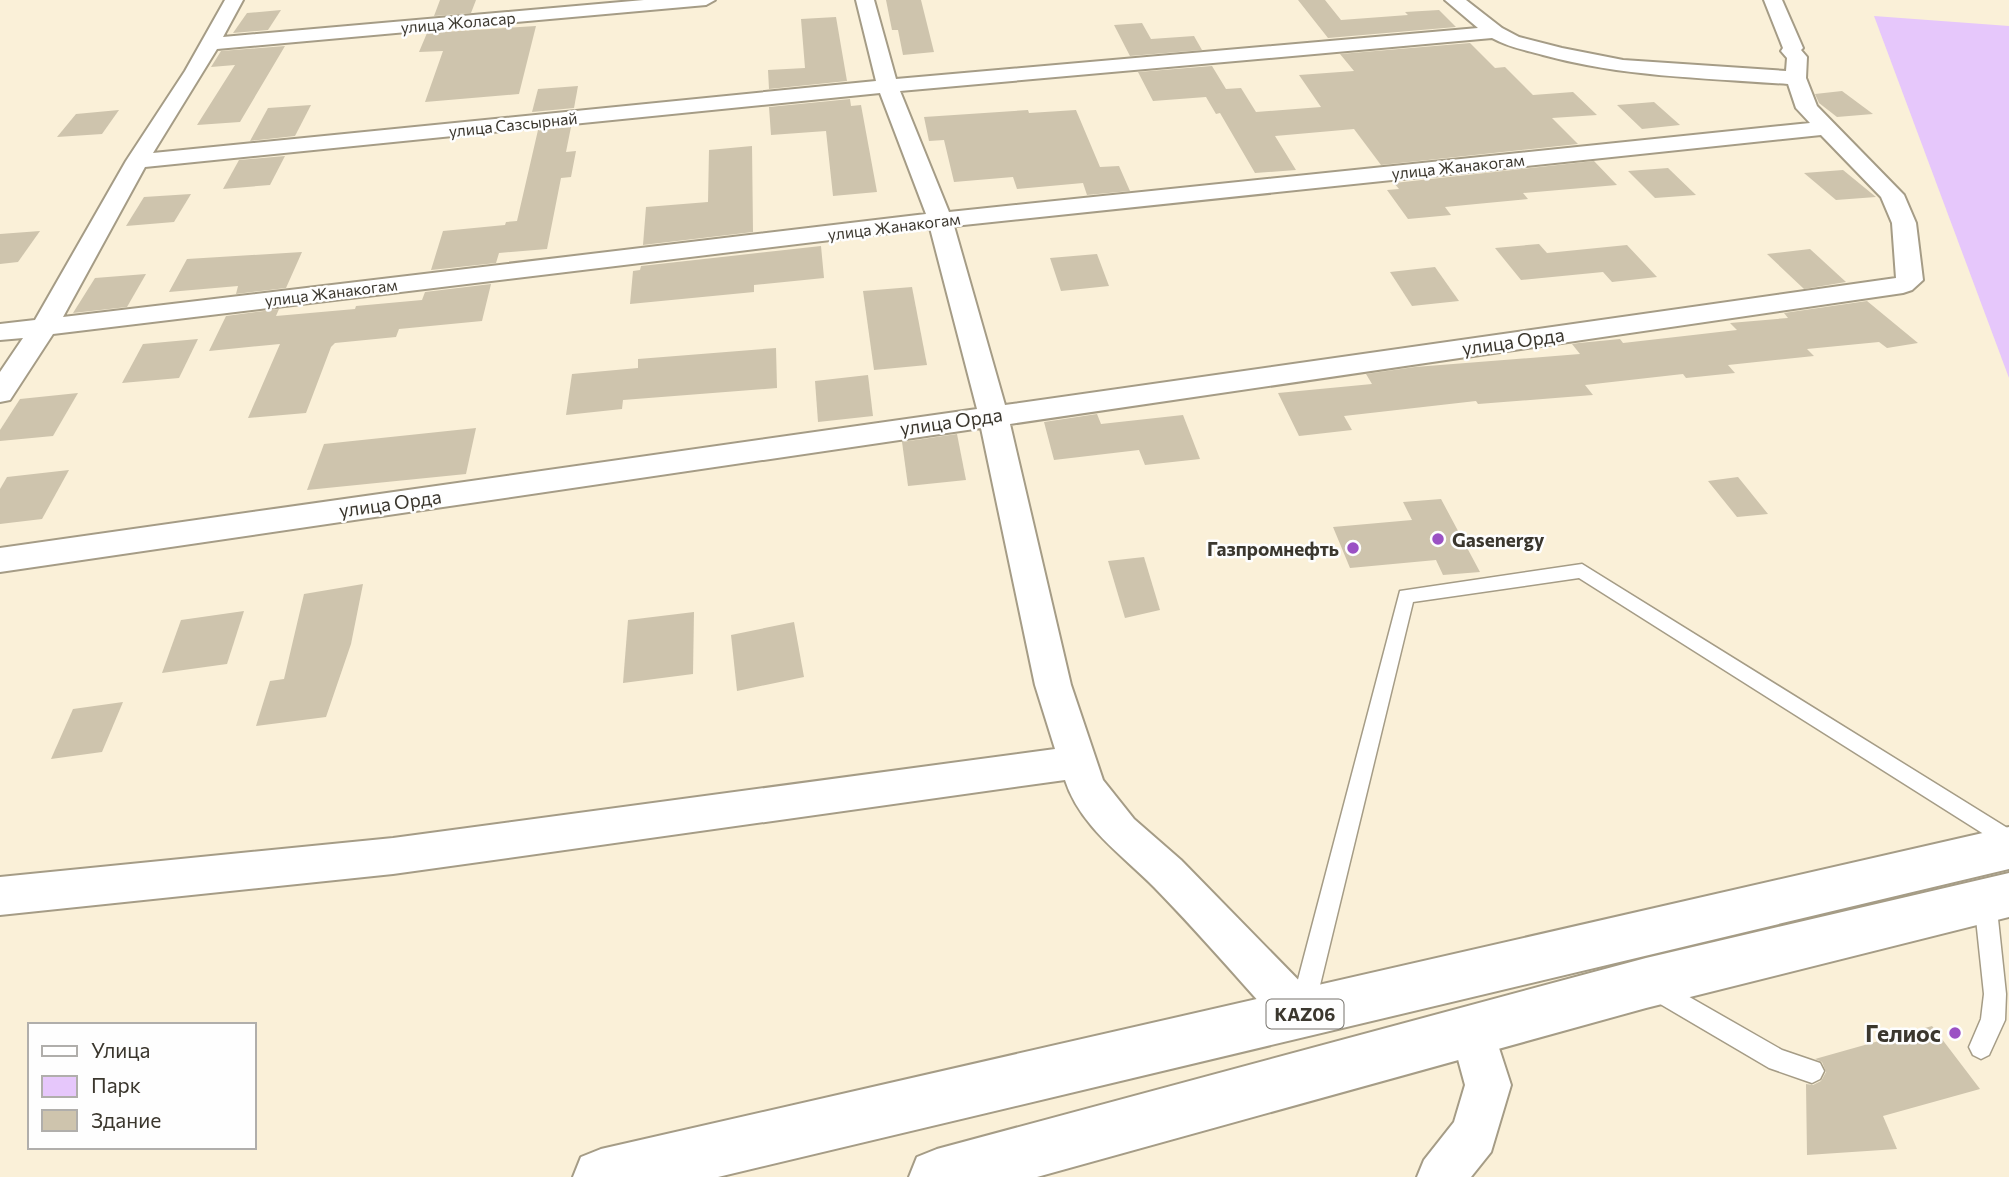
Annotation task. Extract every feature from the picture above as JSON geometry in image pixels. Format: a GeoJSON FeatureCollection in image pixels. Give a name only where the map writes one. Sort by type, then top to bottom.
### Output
{"type":"FeatureCollection","features":[{"type":"Feature","properties":{"kind":"highway","name":"KАZ06"},"geometry":{"type":"LineString","coordinates":[[601,1177],[2009,848]]}},
{"type":"Feature","properties":{"kind":"highway"},"geometry":{"type":"LineString","coordinates":[[937,1177],[1646,982],[1997,898]]}},
{"type":"Feature","properties":{"kind":"highway"},"geometry":{"type":"LineString","coordinates":[[1301,1015],[1322,1070]]}},
{"type":"Feature","properties":{"kind":"street"},"geometry":{"type":"LineString","coordinates":[[0,393],[44,327],[137,161],[195,71],[234,0]]}},
{"type":"Feature","properties":{"kind":"street","name":"улица Жоласар"},"geometry":{"type":"LineString","coordinates":[[210,44],[706,0]]}},
{"type":"Feature","properties":{"kind":"street"},"geometry":{"type":"LineString","coordinates":[[865,0],[888,86],[940,220],[993,415],[1053,685],[1087,788],[1120,832],[1177,883],[1301,1015]]}},
{"type":"Feature","properties":{"kind":"street"},"geometry":{"type":"LineString","coordinates":[[1454,0],[1494,32],[1512,41],[1561,54],[1623,66],[1796,78]]}},
{"type":"Feature","properties":{"kind":"street"},"geometry":{"type":"LineString","coordinates":[[1773,0],[1793,48],[1791,51],[1797,57],[1796,78],[1807,108],[1892,195],[1904,223],[1910,280],[1903,285]]}},
{"type":"Feature","properties":{"kind":"street","name":"улица Сазсырнай"},"geometry":{"type":"LineString","coordinates":[[137,161],[888,86],[1494,32]]}},
{"type":"Feature","properties":{"kind":"street","name":"улица Жанакогам"},"geometry":{"type":"LineString","coordinates":[[0,332],[940,220],[1825,128]]}},
{"type":"Feature","properties":{"kind":"street","name":"улица Орда"},"geometry":{"type":"LineString","coordinates":[[0,560],[1903,285]]}},
{"type":"Feature","properties":{"kind":"street"},"geometry":{"type":"LineString","coordinates":[[0,896],[393,856],[1078,762]]}},
{"type":"Feature","properties":{"kind":"street"},"geometry":{"type":"LineString","coordinates":[[1441,1177],[1474,1135],[1488,1085],[1472,1030]]}},
{"type":"Feature","properties":{"kind":"lane"},"geometry":{"type":"LineString","coordinates":[[1301,1015],[1406,596],[1582,571],[2009,840]]}},
{"type":"Feature","properties":{"kind":"lane"},"geometry":{"type":"LineString","coordinates":[[1981,1047],[1993,1020],[1996,994],[1997,898]]}},
{"type":"Feature","properties":{"kind":"lane"},"geometry":{"type":"LineString","coordinates":[[1646,982],[1777,1059],[1812,1071]]}},
{"type":"Feature","properties":{"kind":"green space"},"geometry":{"type":"Polygon","coordinates":[[[1874,16],[2009,26],[2009,378],[1874,16]]]}},
{"type":"Feature","properties":{"kind":"building"},"geometry":{"type":"Polygon","coordinates":[[[440,0],[476,0],[471,13],[434,16],[440,0]]]}},
{"type":"Feature","properties":{"kind":"building"},"geometry":{"type":"Polygon","coordinates":[[[886,0],[921,0],[934,52],[903,55],[898,30],[892,30],[886,0]]]}},
{"type":"Feature","properties":{"kind":"building"},"geometry":{"type":"Polygon","coordinates":[[[1298,0],[1325,0],[1341,20],[1439,10],[1456,27],[1328,38],[1298,0]]]}},
{"type":"Feature","properties":{"kind":"building"},"geometry":{"type":"Polygon","coordinates":[[[281,10],[268,30],[233,33],[247,13],[281,10]]]}},
{"type":"Feature","properties":{"kind":"building"},"geometry":{"type":"Polygon","coordinates":[[[836,17],[847,81],[769,89],[768,70],[805,68],[801,19],[836,17]]]}},
{"type":"Feature","properties":{"kind":"building"},"geometry":{"type":"Polygon","coordinates":[[[1142,23],[1151,39],[1194,36],[1202,50],[1130,56],[1114,25],[1142,23]]]}},
{"type":"Feature","properties":{"kind":"building"},"geometry":{"type":"Polygon","coordinates":[[[536,26],[519,94],[425,102],[443,51],[419,52],[427,33],[536,26]]]}},
{"type":"Feature","properties":{"kind":"building"},"geometry":{"type":"Polygon","coordinates":[[[1470,43],[1495,68],[1505,67],[1533,95],[1573,92],[1597,115],[1552,118],[1578,144],[1381,165],[1354,129],[1275,136],[1296,170],[1255,173],[1220,113],[1216,114],[1206,97],[1153,101],[1138,72],[1212,66],[1226,89],[1241,88],[1256,112],[1321,107],[1299,75],[1354,71],[1340,54],[1470,43]]]}},
{"type":"Feature","properties":{"kind":"building"},"geometry":{"type":"Polygon","coordinates":[[[285,46],[240,122],[197,125],[235,65],[211,67],[221,51],[285,46]]]}},
{"type":"Feature","properties":{"kind":"building"},"geometry":{"type":"Polygon","coordinates":[[[578,86],[574,108],[532,112],[538,89],[578,86]]]}},
{"type":"Feature","properties":{"kind":"building"},"geometry":{"type":"Polygon","coordinates":[[[1842,91],[1873,114],[1837,117],[1819,103],[1815,94],[1842,91]]]}},
{"type":"Feature","properties":{"kind":"building"},"geometry":{"type":"Polygon","coordinates":[[[850,99],[851,106],[861,105],[877,192],[833,196],[826,131],[771,135],[769,107],[850,99]]]}},
{"type":"Feature","properties":{"kind":"building"},"geometry":{"type":"Polygon","coordinates":[[[1654,102],[1680,125],[1642,129],[1617,105],[1654,102]]]}},
{"type":"Feature","properties":{"kind":"building"},"geometry":{"type":"Polygon","coordinates":[[[311,105],[295,136],[250,141],[268,108],[311,105]]]}},
{"type":"Feature","properties":{"kind":"building"},"geometry":{"type":"Polygon","coordinates":[[[119,110],[102,134],[57,137],[76,114],[119,110]]]}},
{"type":"Feature","properties":{"kind":"building"},"geometry":{"type":"Polygon","coordinates":[[[1028,110],[1029,113],[1076,110],[1100,167],[1119,166],[1130,191],[1087,195],[1083,183],[1017,189],[1013,177],[954,182],[944,140],[929,141],[924,117],[1028,110]]]}},
{"type":"Feature","properties":{"kind":"building"},"geometry":{"type":"Polygon","coordinates":[[[571,127],[566,152],[576,151],[571,177],[561,178],[547,249],[499,253],[496,263],[431,270],[443,231],[505,225],[506,222],[517,221],[538,130],[571,127]]]}},
{"type":"Feature","properties":{"kind":"building"},"geometry":{"type":"Polygon","coordinates":[[[752,146],[753,232],[643,245],[646,207],[708,202],[709,150],[752,146]]]}},
{"type":"Feature","properties":{"kind":"building"},"geometry":{"type":"Polygon","coordinates":[[[285,156],[270,185],[223,189],[239,160],[285,156]]]}},
{"type":"Feature","properties":{"kind":"building"},"geometry":{"type":"Polygon","coordinates":[[[1594,161],[1617,185],[1523,193],[1528,199],[1445,207],[1451,215],[1408,219],[1387,190],[1399,189],[1394,183],[1594,161]]]}},
{"type":"Feature","properties":{"kind":"building"},"geometry":{"type":"Polygon","coordinates":[[[1668,168],[1696,195],[1655,198],[1628,171],[1668,168]]]}},
{"type":"Feature","properties":{"kind":"building"},"geometry":{"type":"Polygon","coordinates":[[[1843,170],[1876,197],[1836,200],[1804,173],[1843,170]]]}},
{"type":"Feature","properties":{"kind":"building"},"geometry":{"type":"Polygon","coordinates":[[[191,194],[174,222],[126,226],[144,197],[191,194]]]}},
{"type":"Feature","properties":{"kind":"building"},"geometry":{"type":"Polygon","coordinates":[[[40,231],[18,262],[0,264],[0,234],[40,231]]]}},
{"type":"Feature","properties":{"kind":"building"},"geometry":{"type":"Polygon","coordinates":[[[1539,244],[1547,253],[1627,245],[1657,277],[1612,282],[1603,272],[1521,280],[1495,248],[1539,244]]]}},
{"type":"Feature","properties":{"kind":"building"},"geometry":{"type":"Polygon","coordinates":[[[821,246],[824,278],[754,285],[754,292],[630,304],[633,271],[640,270],[641,266],[821,246]]]}},
{"type":"Feature","properties":{"kind":"building"},"geometry":{"type":"Polygon","coordinates":[[[1810,249],[1846,282],[1804,289],[1767,254],[1810,249]]]}},
{"type":"Feature","properties":{"kind":"building"},"geometry":{"type":"Polygon","coordinates":[[[302,252],[286,288],[236,294],[238,286],[169,292],[187,259],[302,252]]]}},
{"type":"Feature","properties":{"kind":"building"},"geometry":{"type":"Polygon","coordinates":[[[1097,254],[1109,286],[1061,291],[1050,258],[1097,254]]]}},
{"type":"Feature","properties":{"kind":"building"},"geometry":{"type":"Polygon","coordinates":[[[1435,267],[1459,301],[1412,306],[1390,272],[1435,267]]]}},
{"type":"Feature","properties":{"kind":"building"},"geometry":{"type":"Polygon","coordinates":[[[146,274],[127,307],[73,313],[95,278],[146,274]]]}},
{"type":"Feature","properties":{"kind":"building"},"geometry":{"type":"Polygon","coordinates":[[[491,284],[482,321],[399,329],[396,337],[335,343],[331,347],[306,413],[248,418],[280,344],[209,351],[226,316],[279,309],[276,316],[355,309],[356,306],[422,300],[425,292],[491,284]]]}},
{"type":"Feature","properties":{"kind":"building"},"geometry":{"type":"Polygon","coordinates":[[[912,287],[927,365],[874,370],[863,291],[912,287]]]}},
{"type":"Feature","properties":{"kind":"building"},"geometry":{"type":"Polygon","coordinates":[[[1867,301],[1918,343],[1887,348],[1879,342],[1807,349],[1814,356],[1728,365],[1735,373],[1686,378],[1683,374],[1585,385],[1593,395],[1478,404],[1476,401],[1344,416],[1352,430],[1299,436],[1278,393],[1372,384],[1366,374],[1415,367],[1580,354],[1572,344],[1579,343],[1620,339],[1623,343],[1737,330],[1730,323],[1788,318],[1784,313],[1867,301]]]}},
{"type":"Feature","properties":{"kind":"building"},"geometry":{"type":"Polygon","coordinates":[[[198,339],[179,378],[122,383],[143,344],[198,339]]]}},
{"type":"Feature","properties":{"kind":"building"},"geometry":{"type":"Polygon","coordinates":[[[776,348],[777,388],[623,400],[622,409],[566,415],[572,374],[638,368],[638,359],[776,348]]]}},
{"type":"Feature","properties":{"kind":"building"},"geometry":{"type":"Polygon","coordinates":[[[868,375],[873,416],[818,422],[815,381],[868,375]]]}},
{"type":"Feature","properties":{"kind":"building"},"geometry":{"type":"Polygon","coordinates":[[[78,393],[53,436],[0,441],[0,430],[20,399],[78,393]]]}},
{"type":"Feature","properties":{"kind":"building"},"geometry":{"type":"Polygon","coordinates":[[[1097,414],[1101,424],[1183,415],[1200,459],[1145,465],[1139,450],[1054,460],[1044,422],[1097,414]]]}},
{"type":"Feature","properties":{"kind":"building"},"geometry":{"type":"Polygon","coordinates":[[[476,428],[466,474],[307,490],[324,444],[476,428]]]}},
{"type":"Feature","properties":{"kind":"building"},"geometry":{"type":"Polygon","coordinates":[[[957,434],[966,480],[908,486],[902,442],[957,434]]]}},
{"type":"Feature","properties":{"kind":"building"},"geometry":{"type":"Polygon","coordinates":[[[69,470],[42,519],[0,524],[0,489],[7,477],[69,470]]]}},
{"type":"Feature","properties":{"kind":"building"},"geometry":{"type":"Polygon","coordinates":[[[1738,477],[1768,514],[1737,517],[1708,481],[1738,477]]]}},
{"type":"Feature","properties":{"kind":"building"},"geometry":{"type":"Polygon","coordinates":[[[1441,499],[1480,572],[1443,575],[1436,560],[1350,568],[1333,527],[1412,520],[1403,502],[1441,499]]]}},
{"type":"Feature","properties":{"kind":"building"},"geometry":{"type":"Polygon","coordinates":[[[1144,557],[1160,610],[1125,618],[1108,561],[1144,557]]]}},
{"type":"Feature","properties":{"kind":"building"},"geometry":{"type":"Polygon","coordinates":[[[363,584],[351,644],[326,717],[256,726],[270,681],[284,679],[304,594],[363,584]]]}},
{"type":"Feature","properties":{"kind":"building"},"geometry":{"type":"Polygon","coordinates":[[[244,611],[227,664],[162,673],[181,620],[244,611]]]}},
{"type":"Feature","properties":{"kind":"building"},"geometry":{"type":"Polygon","coordinates":[[[694,612],[693,674],[623,683],[628,620],[694,612]]]}},
{"type":"Feature","properties":{"kind":"building"},"geometry":{"type":"Polygon","coordinates":[[[794,622],[804,677],[737,691],[731,635],[794,622]]]}},
{"type":"Feature","properties":{"kind":"building"},"geometry":{"type":"Polygon","coordinates":[[[123,702],[102,752],[51,759],[73,709],[123,702]]]}},
{"type":"Feature","properties":{"kind":"building"},"geometry":{"type":"Polygon","coordinates":[[[1932,1026],[1980,1089],[1883,1116],[1897,1149],[1807,1155],[1806,1084],[1813,1085],[1821,1081],[1826,1072],[1822,1062],[1815,1059],[1932,1026]]]}},
{"type":"Feature","properties":{"kind":"place","name":"Gasenergy"},"geometry":{"type":"Point","coordinates":[1438,539]}},
{"type":"Feature","properties":{"kind":"place","name":"Газпромнефть"},"geometry":{"type":"Point","coordinates":[1353,548]}},
{"type":"Feature","properties":{"kind":"place","name":"Гелиос"},"geometry":{"type":"Point","coordinates":[1955,1033]}}]}
